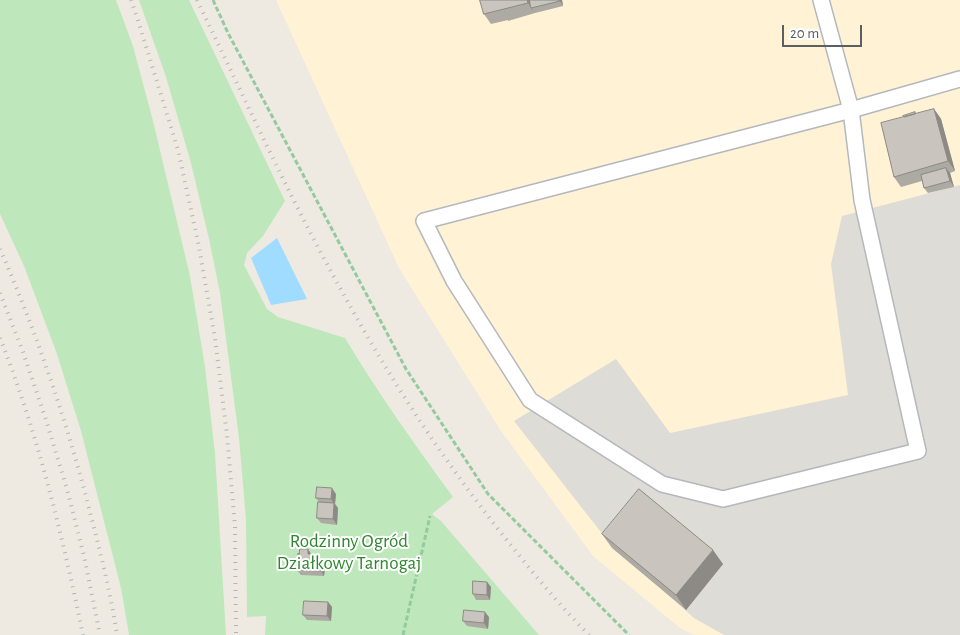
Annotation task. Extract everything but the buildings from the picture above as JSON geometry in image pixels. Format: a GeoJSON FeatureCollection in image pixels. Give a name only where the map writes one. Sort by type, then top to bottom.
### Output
{"type":"FeatureCollection","features":[{"type":"Feature","properties":{"kind":"lane"},"geometry":{"type":"LineString","coordinates":[[821,0],[852,110],[862,200],[918,451],[723,499],[662,484],[530,400],[454,281],[424,221],[852,110],[960,79]]}},
{"type":"Feature","properties":{"kind":"path"},"geometry":{"type":"LineString","coordinates":[[212,0],[406,369],[488,494],[629,635]]}},
{"type":"Feature","properties":{"kind":"path"},"geometry":{"type":"LineString","coordinates":[[403,635],[430,516]]}},
{"type":"Feature","properties":{"kind":"shaded area"},"geometry":{"type":"Polygon","coordinates":[[[276,0],[960,0],[960,635],[694,635],[680,628],[593,556],[501,431],[399,268],[276,0]]]}},
{"type":"Feature","properties":{"kind":"shaded area"},"geometry":{"type":"Polygon","coordinates":[[[960,185],[960,635],[724,635],[694,618],[604,536],[514,421],[616,359],[670,433],[848,395],[831,264],[842,216],[960,185]]]}},
{"type":"Feature","properties":{"kind":"green space"},"geometry":{"type":"Polygon","coordinates":[[[0,0],[116,0],[133,46],[190,276],[205,367],[215,453],[226,635],[129,635],[121,588],[81,431],[57,354],[24,266],[0,214],[0,0]]]}},
{"type":"Feature","properties":{"kind":"green space","name":"Rodzinny Ogród Działkowy Tarnogaj"},"geometry":{"type":"Polygon","coordinates":[[[139,0],[189,0],[285,201],[263,236],[247,253],[244,265],[267,309],[278,317],[345,338],[397,419],[453,497],[432,514],[441,521],[539,635],[265,635],[266,616],[247,617],[246,520],[239,438],[220,293],[191,163],[166,77],[139,0]]]}},
{"type":"Feature","properties":{"kind":"water"},"geometry":{"type":"Polygon","coordinates":[[[277,238],[307,299],[271,305],[251,258],[277,238]]]}},
{"type":"Feature","properties":{"kind":"railway"},"geometry":{"type":"LineString","coordinates":[[131,0],[178,150],[198,242],[215,338],[227,435],[235,527],[236,635]]}},
{"type":"Feature","properties":{"kind":"railway"},"geometry":{"type":"LineString","coordinates":[[197,0],[305,222],[382,362],[423,426],[467,489],[550,593],[589,635]]}},
{"type":"Feature","properties":{"kind":"railway"},"geometry":{"type":"LineString","coordinates":[[0,249],[51,381],[72,448],[102,560],[117,635]]}},
{"type":"Feature","properties":{"kind":"railway"},"geometry":{"type":"LineString","coordinates":[[0,293],[23,352],[67,489],[84,556],[100,635]]}},
{"type":"Feature","properties":{"kind":"railway"},"geometry":{"type":"LineString","coordinates":[[0,338],[14,374],[48,485],[67,559],[83,635]]}}]}
